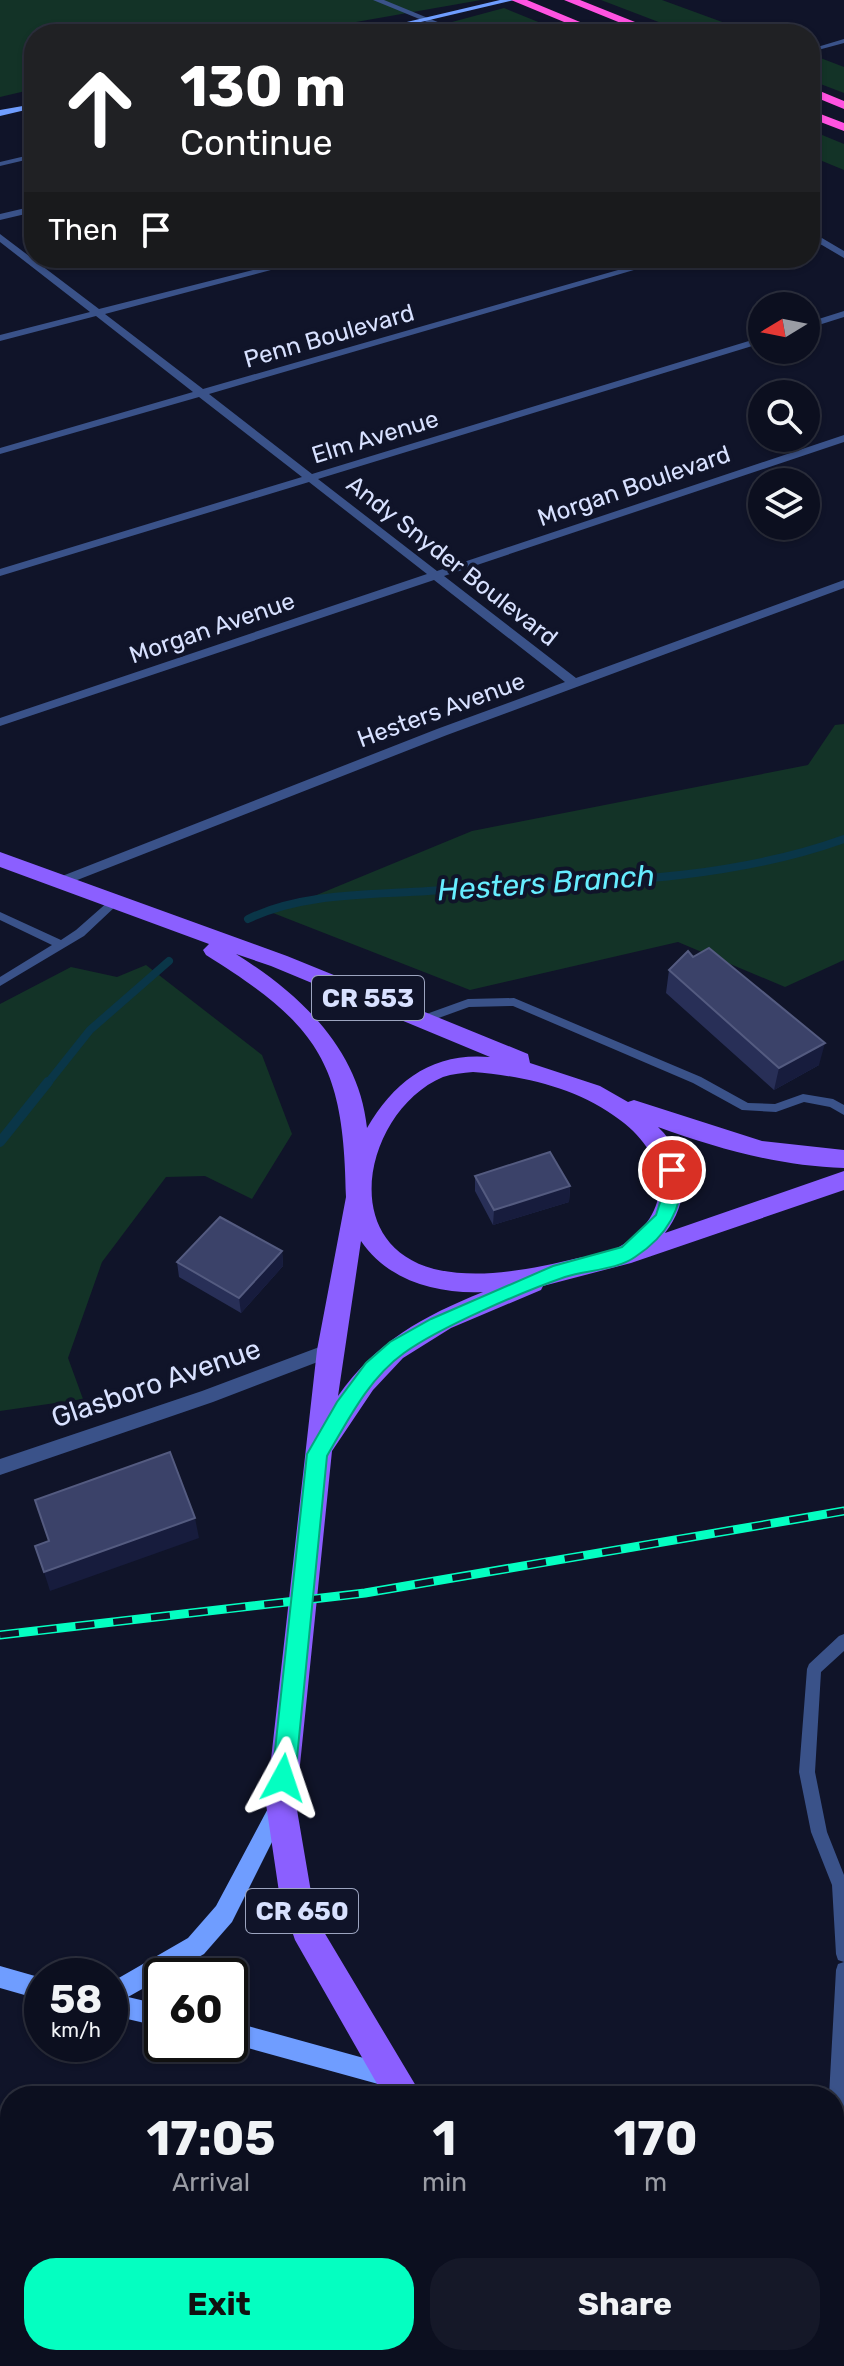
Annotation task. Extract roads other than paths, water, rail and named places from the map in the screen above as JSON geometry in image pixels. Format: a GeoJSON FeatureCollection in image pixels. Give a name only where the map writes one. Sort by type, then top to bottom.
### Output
{"type":"FeatureCollection","features":[{"type":"Feature","properties":{"kind":"highway"},"geometry":{"type":"LineString","coordinates":[[517,0],[578,24]]}},
{"type":"Feature","properties":{"kind":"highway"},"geometry":{"type":"LineString","coordinates":[[570,0],[633,24]]}},
{"type":"Feature","properties":{"kind":"highway"},"geometry":{"type":"LineString","coordinates":[[820,95],[844,105]]}},
{"type":"Feature","properties":{"kind":"highway"},"geometry":{"type":"LineString","coordinates":[[820,118],[844,127]]}},
{"type":"Feature","properties":{"kind":"main road","name":"CR 553"},"geometry":{"type":"LineString","coordinates":[[0,859],[57,883],[279,961],[562,1080]]}},
{"type":"Feature","properties":{"kind":"main road","name":"CR 553"},"geometry":{"type":"LineString","coordinates":[[171,924],[243,967],[307,1019],[342,1072],[351,1100],[357,1187]]}},
{"type":"Feature","properties":{"kind":"main road"},"geometry":{"type":"LineString","coordinates":[[844,1159],[783,1156],[738,1147],[562,1080],[464,1063],[417,1081],[384,1118],[370,1141],[357,1187],[367,1233],[380,1247],[409,1269],[433,1279],[481,1282],[560,1271],[628,1253],[844,1180]]}},
{"type":"Feature","properties":{"kind":"main road"},"geometry":{"type":"LineString","coordinates":[[603,1097],[631,1112],[646,1125],[660,1143],[672,1170],[674,1190],[664,1219],[628,1253]]}},
{"type":"Feature","properties":{"kind":"main road","name":"CR 650"},"geometry":{"type":"LineString","coordinates":[[357,1187],[330,1350],[317,1454],[281,1804],[295,1892],[311,1940],[397,2086]]}},
{"type":"Feature","properties":{"kind":"main road","name":"CR 650"},"geometry":{"type":"LineString","coordinates":[[317,1454],[373,1369],[397,1348],[438,1325],[560,1271]]}},
{"type":"Feature","properties":{"kind":"street"},"geometry":{"type":"LineString","coordinates":[[377,0],[437,24]]}},
{"type":"Feature","properties":{"kind":"street"},"geometry":{"type":"LineString","coordinates":[[403,24],[510,0]]}},
{"type":"Feature","properties":{"kind":"street"},"geometry":{"type":"LineString","coordinates":[[820,47],[844,41]]}},
{"type":"Feature","properties":{"kind":"street"},"geometry":{"type":"LineString","coordinates":[[0,113],[24,108]]}},
{"type":"Feature","properties":{"kind":"street"},"geometry":{"type":"LineString","coordinates":[[0,217],[24,211]]}},
{"type":"Feature","properties":{"kind":"street","name":"Andy Snyder Boulevard"},"geometry":{"type":"LineString","coordinates":[[0,237],[24,256]]}},
{"type":"Feature","properties":{"kind":"street"},"geometry":{"type":"LineString","coordinates":[[820,240],[844,255]]}},
{"type":"Feature","properties":{"kind":"street","name":"Andy Snyder Boulevard"},"geometry":{"type":"LineString","coordinates":[[39,268],[575,684]]}},
{"type":"Feature","properties":{"kind":"street"},"geometry":{"type":"LineString","coordinates":[[0,338],[273,268]]}},
{"type":"Feature","properties":{"kind":"street","name":"Penn Boulevard"},"geometry":{"type":"LineString","coordinates":[[0,451],[635,268]]}},
{"type":"Feature","properties":{"kind":"street"},"geometry":{"type":"LineString","coordinates":[[820,322],[844,314]]}},
{"type":"Feature","properties":{"kind":"street","name":"Elm Avenue"},"geometry":{"type":"LineString","coordinates":[[0,573],[748,344]]}},
{"type":"Feature","properties":{"kind":"street","name":"Morgan Boulevard"},"geometry":{"type":"LineString","coordinates":[[438,576],[844,438]]}},
{"type":"Feature","properties":{"kind":"street","name":"Morgan Avenue"},"geometry":{"type":"LineString","coordinates":[[0,722],[438,576]]}},
{"type":"Feature","properties":{"kind":"street","name":"Hesters Avenue"},"geometry":{"type":"LineString","coordinates":[[57,883],[442,732],[844,584]]}},
{"type":"Feature","properties":{"kind":"street","name":"Glasboro Avenue"},"geometry":{"type":"LineString","coordinates":[[0,1467],[207,1397],[330,1350]]}},
{"type":"Feature","properties":{"kind":"street"},"geometry":{"type":"LineString","coordinates":[[128,1985],[196,1946],[224,1914],[281,1804]]}},
{"type":"Feature","properties":{"kind":"street"},"geometry":{"type":"LineString","coordinates":[[0,1977],[24,1984]]}},
{"type":"Feature","properties":{"kind":"street"},"geometry":{"type":"LineString","coordinates":[[248,2038],[397,2086]]}},
{"type":"Feature","properties":{"kind":"lane"},"geometry":{"type":"LineString","coordinates":[[0,164],[24,158]]}},
{"type":"Feature","properties":{"kind":"lane"},"geometry":{"type":"LineString","coordinates":[[0,982],[62,945],[113,903]]}},
{"type":"Feature","properties":{"kind":"lane"},"geometry":{"type":"LineString","coordinates":[[0,916],[62,945]]}},
{"type":"Feature","properties":{"kind":"lane"},"geometry":{"type":"LineString","coordinates":[[422,1020],[468,1003],[514,1002],[697,1080],[746,1107],[776,1108],[803,1098],[833,1103],[844,1111]]}},
{"type":"Feature","properties":{"kind":"lane"},"geometry":{"type":"LineString","coordinates":[[844,1641],[814,1669],[807,1772],[819,1832],[840,1885],[844,1954]]}},
{"type":"Feature","properties":{"kind":"lane"},"geometry":{"type":"LineString","coordinates":[[842,2067],[844,1970]]}},
{"type":"Feature","properties":{"kind":"waterway","name":"Hesters Branch"},"geometry":{"type":"LineString","coordinates":[[248,919],[290,904],[336,897],[691,874],[743,866],[844,839]]}},
{"type":"Feature","properties":{"kind":"waterway","name":"Hesters Branch"},"geometry":{"type":"LineString","coordinates":[[47,1084],[90,1030],[169,961]]}},
{"type":"Feature","properties":{"kind":"waterway","name":"Hesters Branch"},"geometry":{"type":"LineString","coordinates":[[0,1142],[48,1082]]}},
{"type":"Feature","properties":{"kind":"railway"},"geometry":{"type":"LineString","coordinates":[[0,1635],[365,1593],[844,1511]]}}]}
